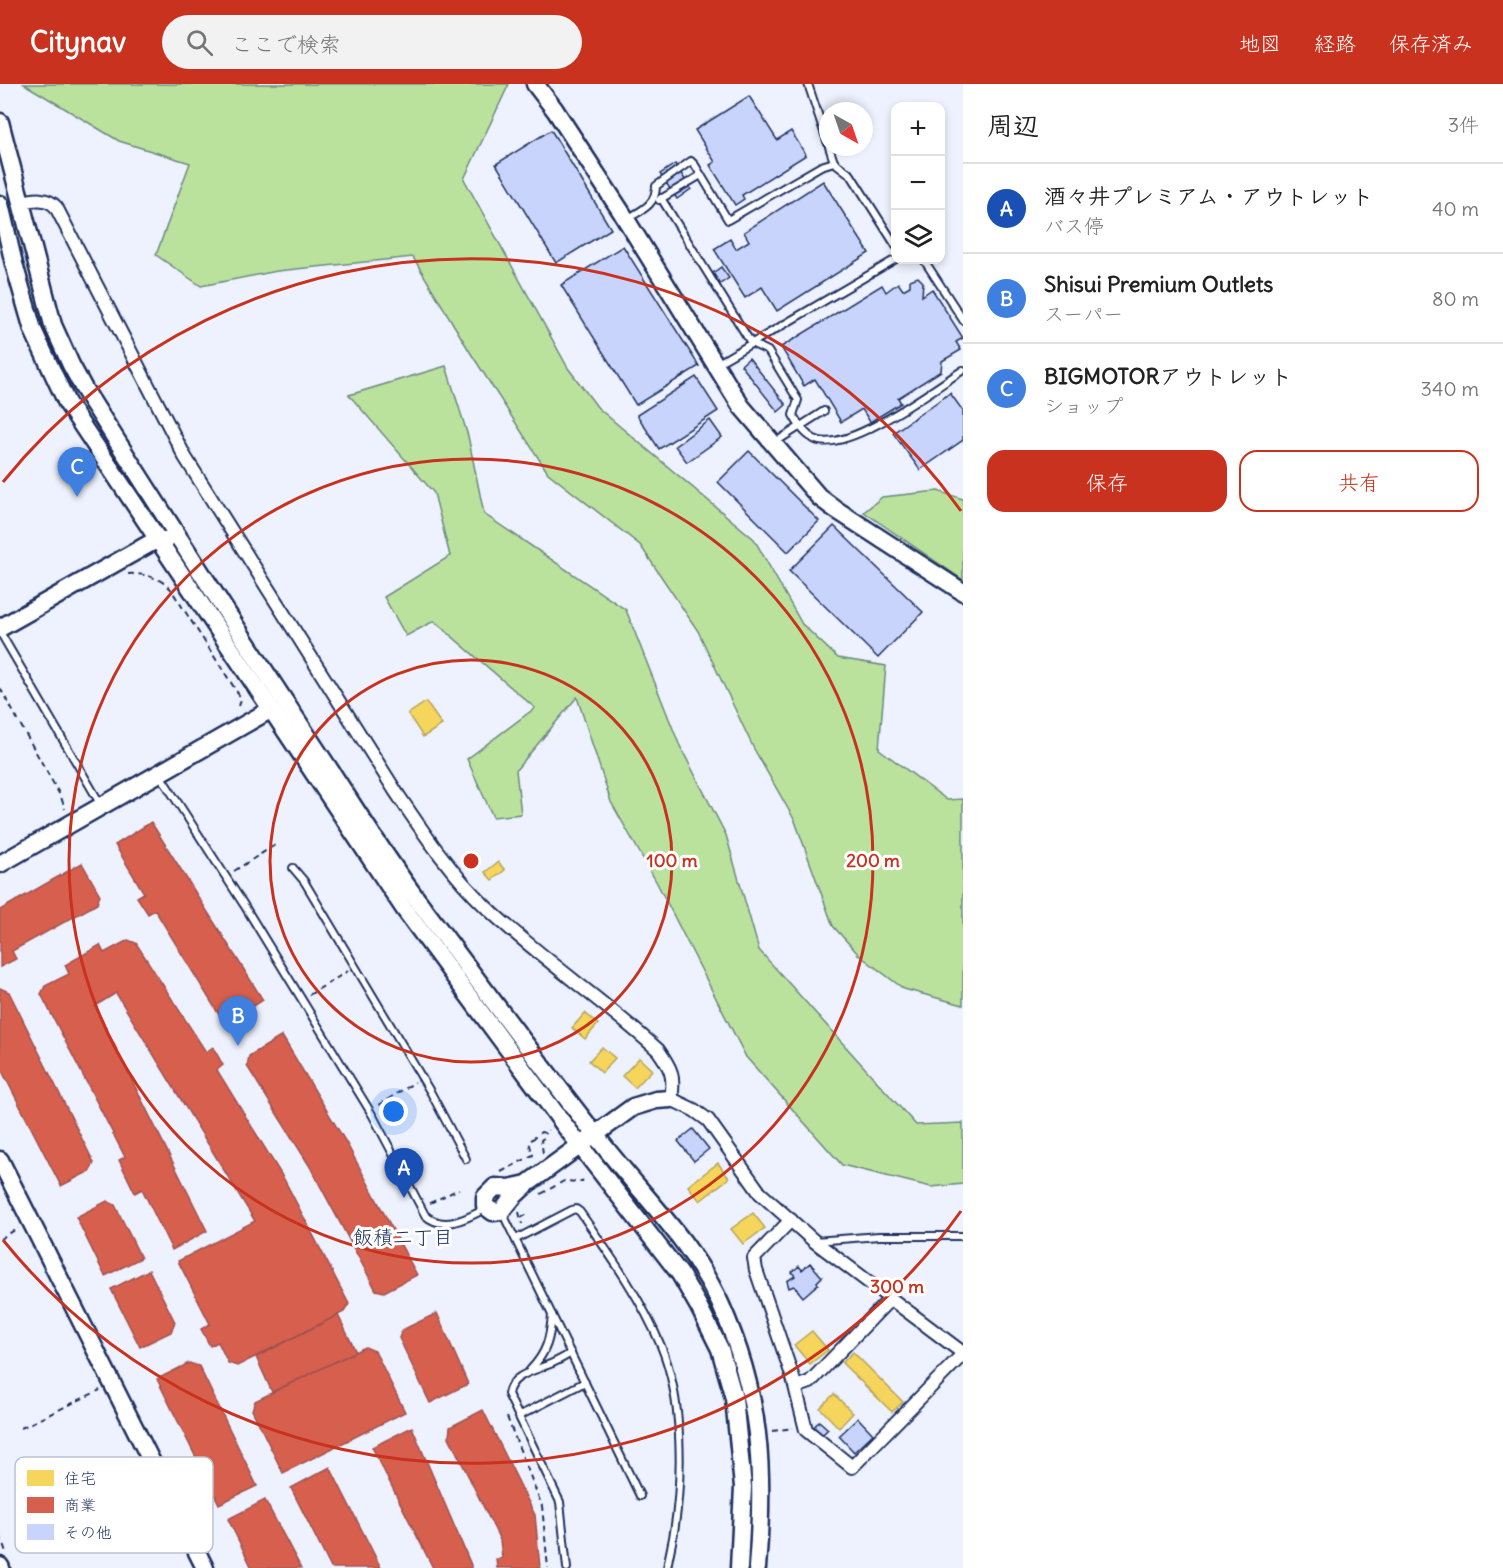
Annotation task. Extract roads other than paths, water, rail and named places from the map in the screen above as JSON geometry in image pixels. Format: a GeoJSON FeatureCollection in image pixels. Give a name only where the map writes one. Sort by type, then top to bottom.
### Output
{"type":"FeatureCollection","features":[{"type":"Feature","properties":{"kind":"street"},"geometry":{"type":"LineString","coordinates":[[535,84],[555,110],[626,220],[741,406],[819,497],[963,592]]}},
{"type":"Feature","properties":{"kind":"street"},"geometry":{"type":"LineString","coordinates":[[0,122],[54,325],[71,365],[150,494],[415,897],[595,1135],[684,1241],[704,1270],[735,1338],[754,1406],[759,1449],[760,1524],[757,1568]]}},
{"type":"Feature","properties":{"kind":"street"},"geometry":{"type":"LineString","coordinates":[[22,202],[46,200],[56,207],[185,457],[376,762],[429,840],[459,879],[486,907],[658,1050],[670,1064],[671,1099]]}},
{"type":"Feature","properties":{"kind":"street"},"geometry":{"type":"LineString","coordinates":[[0,204],[7,265],[33,330],[67,403],[156,540],[405,910],[680,1274],[720,1349],[734,1398],[743,1487],[739,1568]]}},
{"type":"Feature","properties":{"kind":"street"},"geometry":{"type":"LineString","coordinates":[[150,494],[158,520],[156,540]]}},
{"type":"Feature","properties":{"kind":"street"},"geometry":{"type":"LineString","coordinates":[[0,630],[156,540],[184,544]]}},
{"type":"Feature","properties":{"kind":"street"},"geometry":{"type":"LineString","coordinates":[[0,864],[270,710]]}},
{"type":"Feature","properties":{"kind":"street"},"geometry":{"type":"LineString","coordinates":[[530,1191],[495,1187],[485,1197],[484,1202],[495,1210],[530,1191],[581,1145],[633,1107],[642,1103],[671,1099],[708,1120],[760,1193],[791,1220],[814,1241],[963,1354],[852,1467],[806,1430],[796,1387],[756,1270],[754,1258],[791,1220]]}},
{"type":"Feature","properties":{"kind":"street"},"geometry":{"type":"LineString","coordinates":[[0,1160],[149,1457]]}},
{"type":"Feature","properties":{"kind":"street"},"geometry":{"type":"LineString","coordinates":[[796,1387],[810,1382],[890,1299]]}},
{"type":"Feature","properties":{"kind":"street"},"geometry":{"type":"LineString","coordinates":[[197,1553],[205,1568]]}},
{"type":"Feature","properties":{"kind":"lane"},"geometry":{"type":"LineString","coordinates":[[808,84],[819,116]]}},
{"type":"Feature","properties":{"kind":"lane"},"geometry":{"type":"LineString","coordinates":[[832,156],[834,162],[851,175],[891,238]]}},
{"type":"Feature","properties":{"kind":"lane"},"geometry":{"type":"LineString","coordinates":[[651,205],[656,195],[656,186],[691,161],[728,220],[821,166],[834,162]]}},
{"type":"Feature","properties":{"kind":"lane"},"geometry":{"type":"LineString","coordinates":[[626,220],[701,175]]}},
{"type":"Feature","properties":{"kind":"lane"},"geometry":{"type":"LineString","coordinates":[[661,198],[752,344],[768,351],[798,400],[793,414],[800,426],[815,440],[827,442],[845,440],[869,430],[963,370]]}},
{"type":"Feature","properties":{"kind":"lane"},"geometry":{"type":"LineString","coordinates":[[716,364],[891,262]]}},
{"type":"Feature","properties":{"kind":"lane"},"geometry":{"type":"LineString","coordinates":[[927,264],[963,320]]}},
{"type":"Feature","properties":{"kind":"lane"},"geometry":{"type":"LineString","coordinates":[[773,443],[824,411]]}},
{"type":"Feature","properties":{"kind":"lane"},"geometry":{"type":"LineString","coordinates":[[0,630],[102,807]]}},
{"type":"Feature","properties":{"kind":"lane"},"geometry":{"type":"LineString","coordinates":[[159,773],[244,905],[373,1116],[425,1215],[435,1221],[448,1223],[495,1210],[516,1239],[640,1496]]}},
{"type":"Feature","properties":{"kind":"lane"},"geometry":{"type":"LineString","coordinates":[[293,868],[304,881],[422,1077],[466,1159]]}},
{"type":"Feature","properties":{"kind":"lane"},"geometry":{"type":"LineString","coordinates":[[516,1239],[576,1209],[639,1302],[660,1343],[676,1407],[679,1444],[674,1532],[667,1568]]}},
{"type":"Feature","properties":{"kind":"lane"},"geometry":{"type":"LineString","coordinates":[[814,1241],[879,1236],[963,1236]]}},
{"type":"Feature","properties":{"kind":"lane"},"geometry":{"type":"LineString","coordinates":[[529,1372],[539,1362],[548,1346],[552,1314]]}},
{"type":"Feature","properties":{"kind":"lane"},"geometry":{"type":"LineString","coordinates":[[567,1568],[560,1502],[508,1394],[509,1386],[514,1381],[571,1353]]}},
{"type":"Feature","properties":{"kind":"lane"},"geometry":{"type":"LineString","coordinates":[[519,1416],[585,1382]]}},
{"type":"Feature","properties":{"kind":"place","name":"BIGMOTORアウトレット"},"geometry":{"type":"Point","coordinates":[77,497]}},
{"type":"Feature","properties":{"kind":"place","name":"Shisui Premium Outlets"},"geometry":{"type":"Point","coordinates":[238,1046]}},
{"type":"Feature","properties":{"kind":"place","name":"酒々井プレミアム・アウトレット"},"geometry":{"type":"Point","coordinates":[404,1198]}},
{"type":"Feature","properties":{"kind":"district","name":"飯積二丁目"},"geometry":{"type":"Point","coordinates":[403,1237]}}]}
